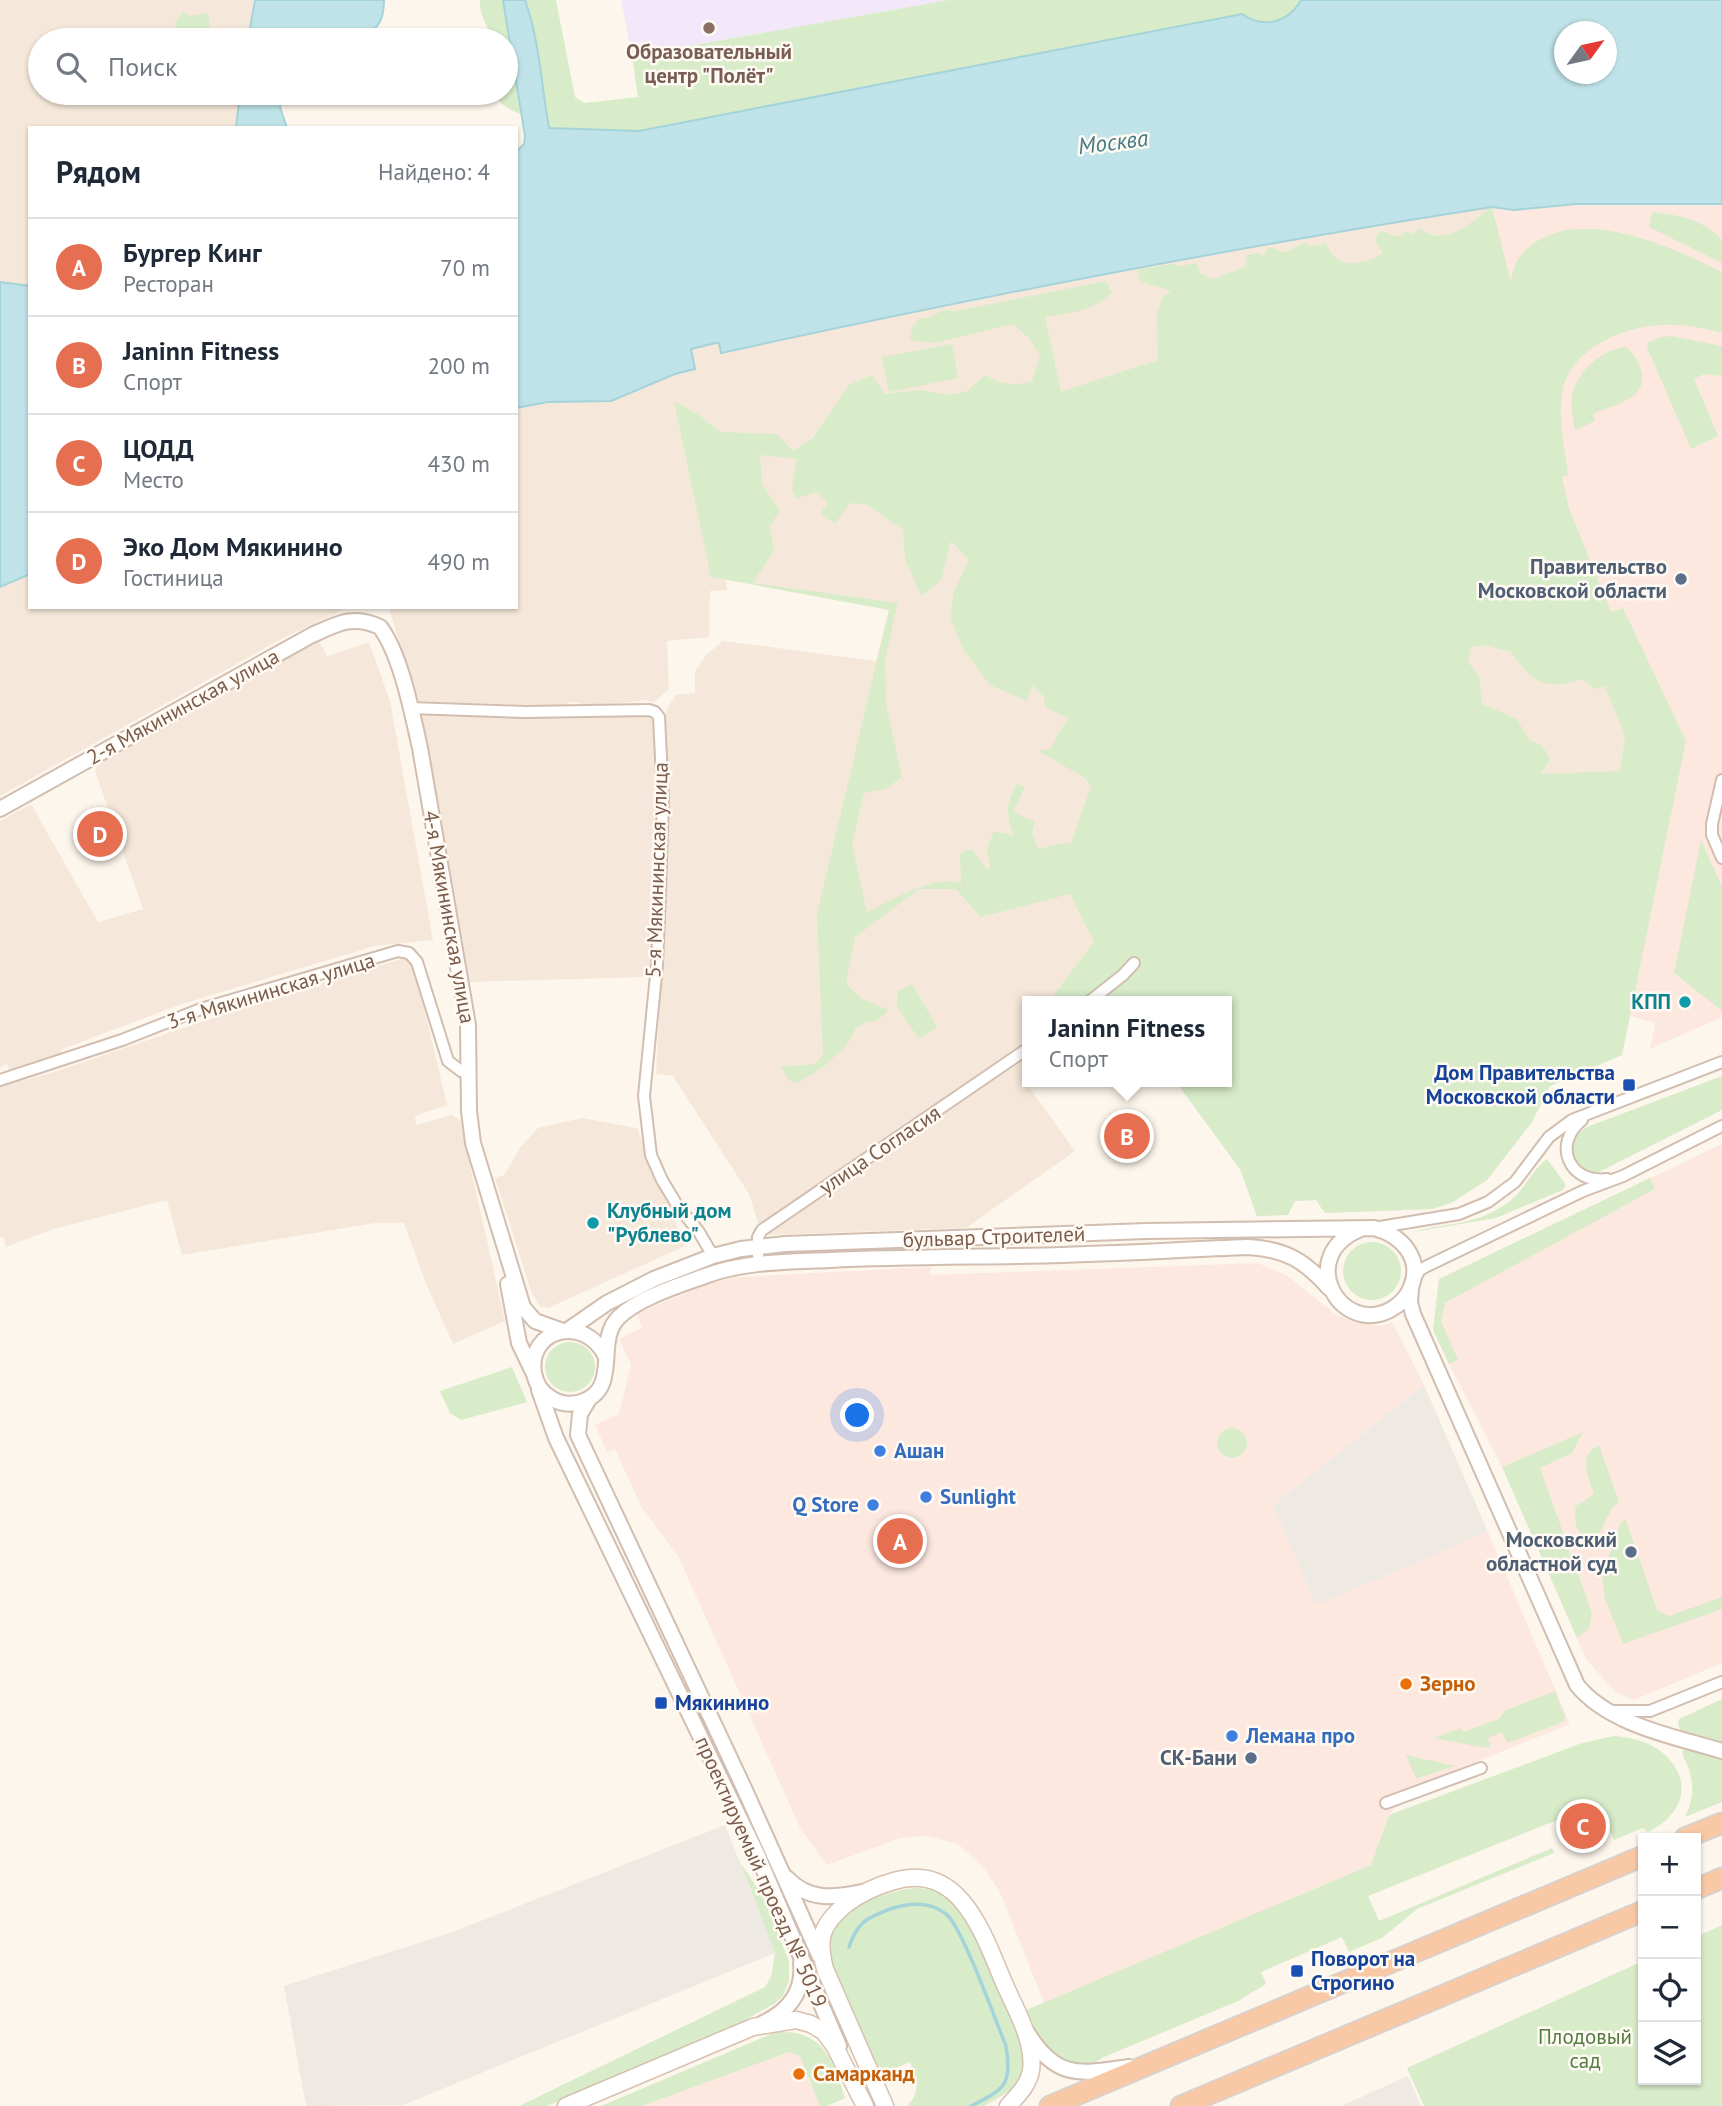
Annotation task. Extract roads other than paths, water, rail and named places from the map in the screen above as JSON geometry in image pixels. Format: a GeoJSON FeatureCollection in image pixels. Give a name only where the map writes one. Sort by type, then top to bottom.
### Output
{"type":"FeatureCollection","features":[{"type":"Feature","properties":{"kind":"highway"},"geometry":{"type":"LineString","coordinates":[[1697,1833],[1722,1823]]}},
{"type":"Feature","properties":{"kind":"highway"},"geometry":{"type":"LineString","coordinates":[[1050,2106],[1638,1858]]}},
{"type":"Feature","properties":{"kind":"highway"},"geometry":{"type":"LineString","coordinates":[[1701,1887],[1722,1878]]}},
{"type":"Feature","properties":{"kind":"highway"},"geometry":{"type":"LineString","coordinates":[[1187,2104],[1638,1913]]}},
{"type":"Feature","properties":{"kind":"main road"},"geometry":{"type":"LineString","coordinates":[[825,1969],[819,1947],[823,1931],[831,1918],[863,1892],[901,1879],[916,1877],[930,1879],[957,1894],[976,1921],[1021,2021],[1031,2059],[1030,2073],[1023,2090],[1008,2106]]}},
{"type":"Feature","properties":{"kind":"main road","name":"проектируемый проезд № 5019"},"geometry":{"type":"LineString","coordinates":[[825,1969],[885,2106]]}},
{"type":"Feature","properties":{"kind":"main road"},"geometry":{"type":"LineString","coordinates":[[566,2106],[753,2027],[796,2020],[811,2024],[824,2032],[835,2047],[862,2099]]}},
{"type":"Feature","properties":{"kind":"street","name":"2-я Мякининская улица"},"geometry":{"type":"LineString","coordinates":[[0,809],[312,635],[342,622],[357,620],[371,623]]}},
{"type":"Feature","properties":{"kind":"street","name":"4-я Мякининская улица"},"geometry":{"type":"LineString","coordinates":[[371,623],[380,627],[386,636],[411,708],[468,1025],[469,1111],[473,1143],[523,1307],[536,1321],[566,1331]]}},
{"type":"Feature","properties":{"kind":"street","name":"5-я Мякининская улица"},"geometry":{"type":"LineString","coordinates":[[411,708],[526,712],[649,710],[659,717],[663,799],[660,894],[657,965],[644,1096],[651,1154],[662,1180],[713,1256]]}},
{"type":"Feature","properties":{"kind":"street"},"geometry":{"type":"LineString","coordinates":[[1722,780],[1712,824],[1712,835],[1722,858]]}},
{"type":"Feature","properties":{"kind":"street","name":"3-я Мякининская улица"},"geometry":{"type":"LineString","coordinates":[[0,1080],[122,1040],[201,1009],[398,951],[409,953],[418,962],[448,1061],[470,1074]]}},
{"type":"Feature","properties":{"kind":"street"},"geometry":{"type":"LineString","coordinates":[[1097,996],[1124,975],[1133,962]]}},
{"type":"Feature","properties":{"kind":"street","name":"улица Согласия"},"geometry":{"type":"LineString","coordinates":[[757,1248],[762,1230],[1022,1052]]}},
{"type":"Feature","properties":{"kind":"street","name":"бульвар Строителей"},"geometry":{"type":"LineString","coordinates":[[1332,1290],[1328,1265],[1339,1241],[1349,1234],[1368,1228],[1459,1213],[1488,1202],[1515,1182],[1549,1137],[1572,1120],[1722,1062]]}},
{"type":"Feature","properties":{"kind":"street","name":"бульвар Строителей"},"geometry":{"type":"LineString","coordinates":[[1595,1111],[1570,1131],[1566,1143],[1568,1157],[1576,1170],[1587,1177],[1600,1180],[1623,1176]]}},
{"type":"Feature","properties":{"kind":"street","name":"бульвар Строителей"},"geometry":{"type":"LineString","coordinates":[[589,1399],[602,1385],[606,1376],[608,1337],[616,1321],[636,1305],[708,1275],[741,1266],[932,1256],[1265,1248],[1296,1258],[1313,1269],[1349,1309],[1373,1315],[1386,1312],[1397,1306],[1420,1270],[1427,1266],[1583,1191],[1623,1176],[1721,1127]]}},
{"type":"Feature","properties":{"kind":"street","name":"4-я Мякининская улица"},"geometry":{"type":"LineString","coordinates":[[496,1221],[519,1343],[536,1380]]}},
{"type":"Feature","properties":{"kind":"street","name":"бульвар Строителей"},"geometry":{"type":"LineString","coordinates":[[536,1380],[533,1365],[540,1347],[554,1334],[566,1331],[618,1296],[713,1256],[785,1244],[1147,1231],[1368,1228],[1388,1231],[1405,1245],[1414,1265],[1412,1285]]}},
{"type":"Feature","properties":{"kind":"street"},"geometry":{"type":"LineString","coordinates":[[757,1248],[760,1265]]}},
{"type":"Feature","properties":{"kind":"street"},"geometry":{"type":"LineString","coordinates":[[1412,1285],[1410,1302],[1413,1314],[1572,1677],[1585,1695],[1606,1710],[1634,1723],[1722,1751]]}},
{"type":"Feature","properties":{"kind":"street"},"geometry":{"type":"LineString","coordinates":[[566,1331],[580,1332],[592,1337],[606,1357]]}},
{"type":"Feature","properties":{"kind":"street"},"geometry":{"type":"LineString","coordinates":[[536,1380],[545,1394],[555,1401],[566,1404],[589,1399]]}},
{"type":"Feature","properties":{"kind":"street","name":"проектируемый проезд № 5019"},"geometry":{"type":"LineString","coordinates":[[536,1380],[556,1438],[757,1854],[862,2099]]}},
{"type":"Feature","properties":{"kind":"street","name":"проектируемый проезд № 5019"},"geometry":{"type":"LineString","coordinates":[[589,1399],[580,1414],[578,1435],[825,1969]]}},
{"type":"Feature","properties":{"kind":"street"},"geometry":{"type":"LineString","coordinates":[[1606,1710],[1650,1711],[1722,1682]]}},
{"type":"Feature","properties":{"kind":"street"},"geometry":{"type":"LineString","coordinates":[[1386,1803],[1481,1768]]}},
{"type":"Feature","properties":{"kind":"street"},"geometry":{"type":"LineString","coordinates":[[781,1870],[802,1891],[812,1896],[841,1897],[863,1892]]}},
{"type":"Feature","properties":{"kind":"street"},"geometry":{"type":"LineString","coordinates":[[753,2027],[775,2018],[798,1994],[801,1966],[795,1945]]}},
{"type":"Feature","properties":{"kind":"street"},"geometry":{"type":"LineString","coordinates":[[1021,2021],[1043,2054],[1056,2065],[1072,2072],[1148,2065]]}},
{"type":"Feature","properties":{"kind":"water"},"geometry":{"type":"Polygon","coordinates":[[[255,0],[384,0],[381,20],[374,28],[250,28],[255,0]]]}},
{"type":"Feature","properties":{"kind":"water","name":"Москва"},"geometry":{"type":"Polygon","coordinates":[[[503,0],[525,0],[537,47],[549,128],[639,131],[1242,14],[1258,21],[1274,21],[1289,14],[1301,0],[1722,0],[1722,204],[1576,204],[1514,210],[1492,207],[1202,256],[913,312],[721,353],[719,343],[691,349],[695,369],[675,374],[611,401],[548,402],[518,408],[518,150],[524,144],[525,136],[518,93],[518,28],[508,28],[503,0]]]}},
{"type":"Feature","properties":{"kind":"water"},"geometry":{"type":"Polygon","coordinates":[[[239,105],[280,105],[286,126],[236,126],[239,105]]]}},
{"type":"Feature","properties":{"kind":"water"},"geometry":{"type":"Polygon","coordinates":[[[0,282],[28,286],[28,575],[0,587],[0,282]]]}},
{"type":"Feature","properties":{"kind":"waterway"},"geometry":{"type":"LineString","coordinates":[[849,1947],[863,1922],[897,1907],[919,1904],[933,1907],[946,1914],[953,1922],[987,1997],[1006,2046],[1008,2059],[1004,2084],[992,2095],[971,2106]]}},
{"type":"Feature","properties":{"kind":"place","name":"Образовательный центр \"Полёт\""},"geometry":{"type":"Point","coordinates":[709,28]}},
{"type":"Feature","properties":{"kind":"place","name":"Правительство Московской области"},"geometry":{"type":"Point","coordinates":[1681,579]}},
{"type":"Feature","properties":{"kind":"place","name":"Эко Дом Мякинино"},"geometry":{"type":"Point","coordinates":[100,834]}},
{"type":"Feature","properties":{"kind":"place","name":"КПП"},"geometry":{"type":"Point","coordinates":[1685,1002]}},
{"type":"Feature","properties":{"kind":"place","name":"Дом Правительства Московской области"},"geometry":{"type":"Point","coordinates":[1629,1085]}},
{"type":"Feature","properties":{"kind":"place","name":"Janinn Fitness"},"geometry":{"type":"Point","coordinates":[1127,1136]}},
{"type":"Feature","properties":{"kind":"place","name":"Клубный дом \"Рублево\""},"geometry":{"type":"Point","coordinates":[593,1223]}},
{"type":"Feature","properties":{"kind":"place","name":"Ашан"},"geometry":{"type":"Point","coordinates":[880,1451]}},
{"type":"Feature","properties":{"kind":"place","name":"Sunlight"},"geometry":{"type":"Point","coordinates":[926,1497]}},
{"type":"Feature","properties":{"kind":"place","name":"Q Store"},"geometry":{"type":"Point","coordinates":[873,1505]}},
{"type":"Feature","properties":{"kind":"place","name":"Бургер Кинг"},"geometry":{"type":"Point","coordinates":[900,1541]}},
{"type":"Feature","properties":{"kind":"place","name":"Московский областной суд"},"geometry":{"type":"Point","coordinates":[1631,1552]}},
{"type":"Feature","properties":{"kind":"place","name":"Зерно"},"geometry":{"type":"Point","coordinates":[1406,1684]}},
{"type":"Feature","properties":{"kind":"place","name":"Мякинино"},"geometry":{"type":"Point","coordinates":[661,1703]}},
{"type":"Feature","properties":{"kind":"place","name":"Лемана про"},"geometry":{"type":"Point","coordinates":[1232,1736]}},
{"type":"Feature","properties":{"kind":"place","name":"СК-Бани"},"geometry":{"type":"Point","coordinates":[1251,1758]}},
{"type":"Feature","properties":{"kind":"place","name":"ЦОДД"},"geometry":{"type":"Point","coordinates":[1583,1826]}},
{"type":"Feature","properties":{"kind":"place","name":"Поворот на Строгино"},"geometry":{"type":"Point","coordinates":[1297,1971]}},
{"type":"Feature","properties":{"kind":"place","name":"Самарканд"},"geometry":{"type":"Point","coordinates":[799,2074]}},
{"type":"Feature","properties":{"kind":"park label","name":"Плодовый сад"},"geometry":{"type":"Point","coordinates":[1585,2049]}}]}
